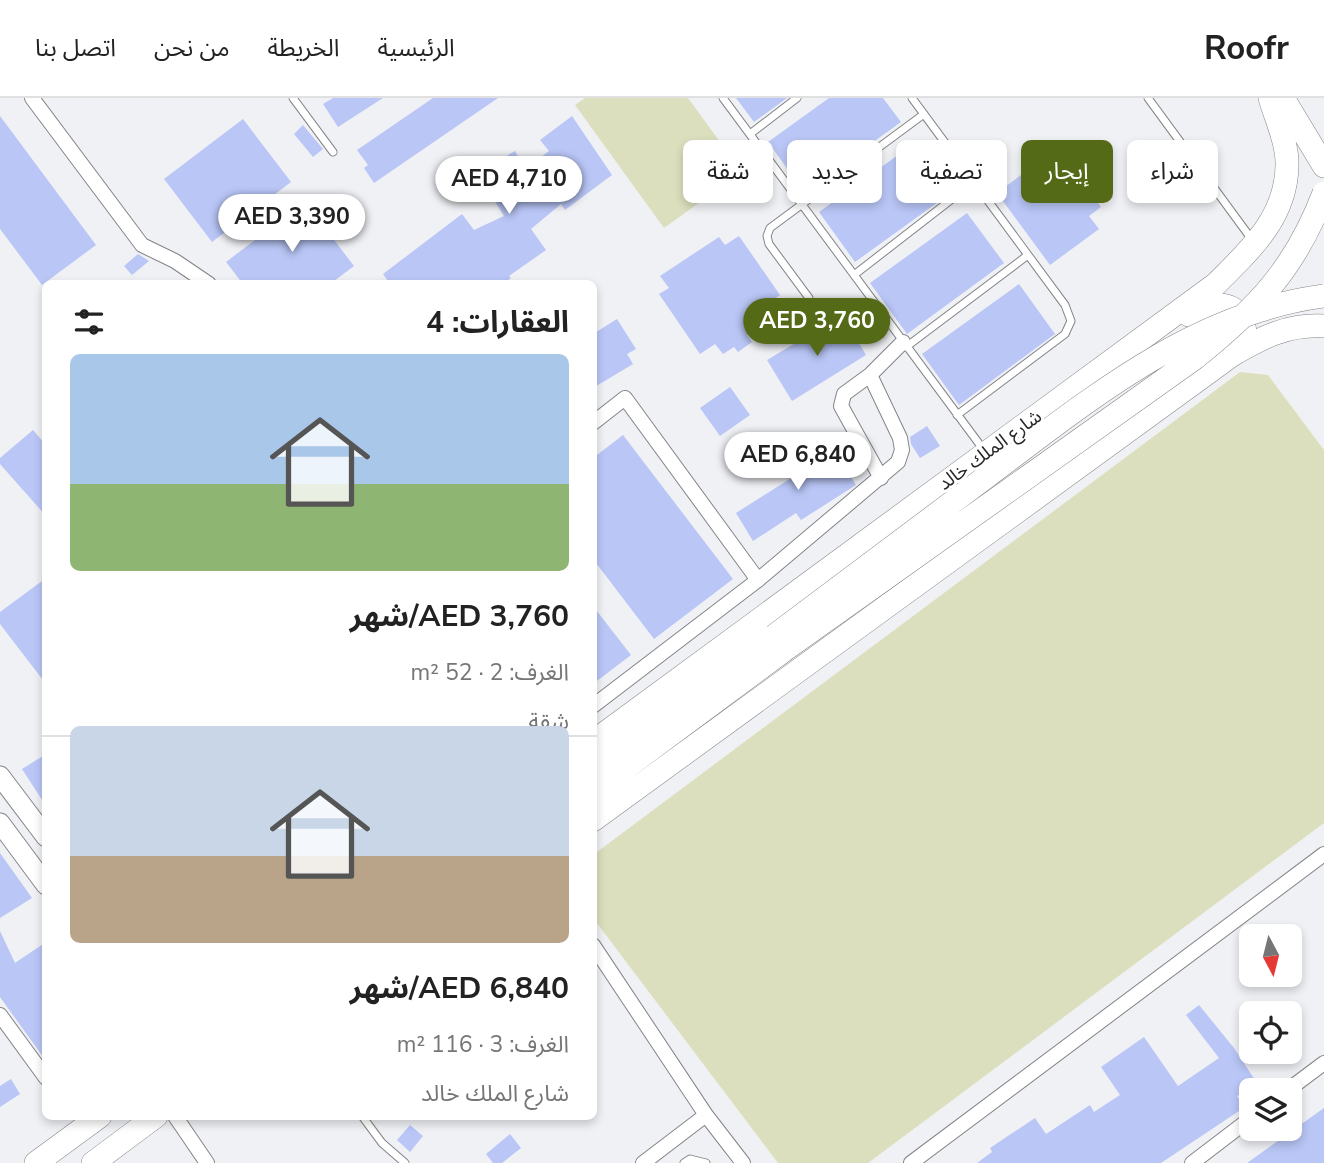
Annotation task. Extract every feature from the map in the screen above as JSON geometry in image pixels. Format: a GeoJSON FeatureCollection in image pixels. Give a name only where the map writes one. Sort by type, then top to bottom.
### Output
{"type":"FeatureCollection","features":[{"type":"Feature","properties":{"kind":"main road","name":"شارع الملك خالد"},"geometry":{"type":"LineString","coordinates":[[597,739],[1216,284],[1256,244],[1272,222],[1280,203],[1287,165],[1283,139],[1270,98]]}},
{"type":"Feature","properties":{"kind":"main road"},"geometry":{"type":"LineString","coordinates":[[1283,98],[1324,166]]}},
{"type":"Feature","properties":{"kind":"main road"},"geometry":{"type":"LineString","coordinates":[[597,766],[1195,358],[1253,309],[1292,259],[1313,222],[1324,193]]}},
{"type":"Feature","properties":{"kind":"main road"},"geometry":{"type":"LineString","coordinates":[[597,789],[1100,391],[1162,354],[1230,319],[1297,299],[1324,296]]}},
{"type":"Feature","properties":{"kind":"main road"},"geometry":{"type":"LineString","coordinates":[[597,817],[1232,355],[1242,346],[1245,328],[1231,308],[1213,304],[1199,308],[1157,339],[1121,354]]}},
{"type":"Feature","properties":{"kind":"main road"},"geometry":{"type":"LineString","coordinates":[[1232,355],[1267,335],[1306,325],[1324,326]]}},
{"type":"Feature","properties":{"kind":"main road"},"geometry":{"type":"LineString","coordinates":[[93,1163],[151,1120]]}},
{"type":"Feature","properties":{"kind":"main road"},"geometry":{"type":"LineString","coordinates":[[36,1163],[85,1121]]}},
{"type":"Feature","properties":{"kind":"street"},"geometry":{"type":"LineString","coordinates":[[32,98],[142,244],[175,261],[203,280]]}},
{"type":"Feature","properties":{"kind":"street"},"geometry":{"type":"LineString","coordinates":[[881,478],[841,406],[844,394],[905,344]]}},
{"type":"Feature","properties":{"kind":"street"},"geometry":{"type":"LineString","coordinates":[[597,703],[758,580],[898,461],[902,450],[900,438],[870,375]]}},
{"type":"Feature","properties":{"kind":"street"},"geometry":{"type":"LineString","coordinates":[[597,420],[625,398],[758,580]]}},
{"type":"Feature","properties":{"kind":"street"},"geometry":{"type":"LineString","coordinates":[[0,776],[42,831]]}},
{"type":"Feature","properties":{"kind":"street"},"geometry":{"type":"LineString","coordinates":[[0,823],[42,880]]}},
{"type":"Feature","properties":{"kind":"street"},"geometry":{"type":"LineString","coordinates":[[911,1163],[1324,854]]}},
{"type":"Feature","properties":{"kind":"street"},"geometry":{"type":"LineString","coordinates":[[597,951],[706,1115],[743,1163]]}},
{"type":"Feature","properties":{"kind":"street"},"geometry":{"type":"LineString","coordinates":[[0,1017],[42,1073]]}},
{"type":"Feature","properties":{"kind":"street"},"geometry":{"type":"LineString","coordinates":[[1302,1080],[1324,1063]]}},
{"type":"Feature","properties":{"kind":"street"},"geometry":{"type":"LineString","coordinates":[[643,1163],[706,1115]]}},
{"type":"Feature","properties":{"kind":"street"},"geometry":{"type":"LineString","coordinates":[[178,1120],[207,1163]]}},
{"type":"Feature","properties":{"kind":"street"},"geometry":{"type":"LineString","coordinates":[[1192,1163],[1239,1127]]}},
{"type":"Feature","properties":{"kind":"lane"},"geometry":{"type":"LineString","coordinates":[[293,98],[333,152]]}},
{"type":"Feature","properties":{"kind":"lane"},"geometry":{"type":"LineString","coordinates":[[723,98],[986,453]]}},
{"type":"Feature","properties":{"kind":"lane"},"geometry":{"type":"LineString","coordinates":[[750,134],[797,98]]}},
{"type":"Feature","properties":{"kind":"lane"},"geometry":{"type":"LineString","coordinates":[[912,98],[943,140]]}},
{"type":"Feature","properties":{"kind":"lane"},"geometry":{"type":"LineString","coordinates":[[1148,98],[1256,244]]}},
{"type":"Feature","properties":{"kind":"lane"},"geometry":{"type":"LineString","coordinates":[[810,298],[769,244],[767,236],[770,228],[924,114]]}},
{"type":"Feature","properties":{"kind":"lane"},"geometry":{"type":"LineString","coordinates":[[854,275],[947,203]]}},
{"type":"Feature","properties":{"kind":"lane"},"geometry":{"type":"LineString","coordinates":[[957,415],[1065,334],[1071,321],[1065,305],[990,203]]}},
{"type":"Feature","properties":{"kind":"lane"},"geometry":{"type":"LineString","coordinates":[[905,344],[1028,255]]}},
{"type":"Feature","properties":{"kind":"lane"},"geometry":{"type":"LineString","coordinates":[[365,1120],[382,1143],[405,1163]]}},
{"type":"Feature","properties":{"kind":"lane"},"geometry":{"type":"LineString","coordinates":[[684,1163],[690,1159],[706,1163]]}},
{"type":"Feature","properties":{"kind":"green space"},"geometry":{"type":"Polygon","coordinates":[[[585,98],[688,98],[719,140],[683,140],[683,203],[699,203],[664,228],[575,105],[585,98]]]}},
{"type":"Feature","properties":{"kind":"green space"},"geometry":{"type":"Polygon","coordinates":[[[1240,372],[1268,375],[1324,450],[1324,823],[868,1163],[778,1163],[597,923],[597,852],[1240,372]]]}},
{"type":"Feature","properties":{"kind":"building"},"geometry":{"type":"Polygon","coordinates":[[[333,98],[383,98],[338,127],[323,104],[333,98]]]}},
{"type":"Feature","properties":{"kind":"building"},"geometry":{"type":"Polygon","coordinates":[[[433,98],[498,98],[374,183],[364,168],[368,165],[357,150],[433,98]]]}},
{"type":"Feature","properties":{"kind":"building"},"geometry":{"type":"Polygon","coordinates":[[[736,98],[787,98],[754,122],[736,98]]]}},
{"type":"Feature","properties":{"kind":"building"},"geometry":{"type":"Polygon","coordinates":[[[829,98],[883,98],[901,122],[876,140],[787,140],[787,168],[773,149],[773,140],[771,140],[829,98]]]}},
{"type":"Feature","properties":{"kind":"building"},"geometry":{"type":"Polygon","coordinates":[[[0,116],[96,245],[49,280],[42,280],[42,285],[0,229],[0,116]]]}},
{"type":"Feature","properties":{"kind":"building"},"geometry":{"type":"Polygon","coordinates":[[[572,116],[612,175],[565,210],[561,204],[531,229],[546,250],[509,276],[511,278],[508,280],[387,280],[383,274],[462,214],[474,230],[504,216],[483,182],[504,170],[498,161],[515,151],[525,169],[549,151],[540,140],[572,116]]]}},
{"type":"Feature","properties":{"kind":"building"},"geometry":{"type":"Polygon","coordinates":[[[243,119],[291,182],[212,242],[164,179],[243,119]]]}},
{"type":"Feature","properties":{"kind":"building"},"geometry":{"type":"Polygon","coordinates":[[[303,125],[323,149],[313,157],[294,134],[303,125]]]}},
{"type":"Feature","properties":{"kind":"building"},"geometry":{"type":"Polygon","coordinates":[[[896,156],[896,203],[937,203],[855,262],[819,212],[831,203],[882,203],[882,167],[896,156]]]}},
{"type":"Feature","properties":{"kind":"building"},"geometry":{"type":"Polygon","coordinates":[[[1021,175],[1021,203],[1098,203],[1101,207],[1089,216],[1099,229],[1050,265],[1004,203],[1007,203],[1007,186],[1021,175]]]}},
{"type":"Feature","properties":{"kind":"building"},"geometry":{"type":"Polygon","coordinates":[[[305,202],[354,266],[335,280],[240,280],[226,262],[305,202]]]}},
{"type":"Feature","properties":{"kind":"building"},"geometry":{"type":"Polygon","coordinates":[[[967,213],[1004,263],[907,334],[870,283],[967,213]]]}},
{"type":"Feature","properties":{"kind":"building"},"geometry":{"type":"Polygon","coordinates":[[[739,236],[780,295],[770,302],[778,315],[747,335],[752,342],[738,352],[734,347],[723,354],[715,344],[700,354],[659,294],[669,288],[660,276],[719,237],[725,245],[739,236]]]}},
{"type":"Feature","properties":{"kind":"building"},"geometry":{"type":"Polygon","coordinates":[[[138,254],[149,261],[132,275],[124,266],[138,254]]]}},
{"type":"Feature","properties":{"kind":"building"},"geometry":{"type":"Polygon","coordinates":[[[1019,284],[1055,334],[959,405],[922,354],[1019,284]]]}},
{"type":"Feature","properties":{"kind":"building"},"geometry":{"type":"Polygon","coordinates":[[[842,315],[866,355],[792,401],[767,360],[842,315]]]}},
{"type":"Feature","properties":{"kind":"building"},"geometry":{"type":"Polygon","coordinates":[[[617,319],[636,349],[627,354],[633,364],[597,386],[597,332],[617,319]]]}},
{"type":"Feature","properties":{"kind":"building"},"geometry":{"type":"Polygon","coordinates":[[[730,387],[750,415],[720,436],[700,408],[730,387]]]}},
{"type":"Feature","properties":{"kind":"building"},"geometry":{"type":"Polygon","coordinates":[[[927,426],[940,446],[920,458],[911,444],[910,437],[927,426]]]}},
{"type":"Feature","properties":{"kind":"building"},"geometry":{"type":"Polygon","coordinates":[[[33,430],[42,440],[42,511],[0,464],[0,458],[33,430]]]}},
{"type":"Feature","properties":{"kind":"building"},"geometry":{"type":"Polygon","coordinates":[[[623,435],[733,579],[654,639],[597,564],[597,455],[623,435]]]}},
{"type":"Feature","properties":{"kind":"building"},"geometry":{"type":"Polygon","coordinates":[[[818,444],[829,461],[837,455],[856,485],[801,520],[796,513],[753,541],[736,513],[793,477],[785,465],[818,444]]]}},
{"type":"Feature","properties":{"kind":"building"},"geometry":{"type":"Polygon","coordinates":[[[42,581],[42,679],[0,624],[0,612],[42,581]]]}},
{"type":"Feature","properties":{"kind":"building"},"geometry":{"type":"Polygon","coordinates":[[[597,611],[631,655],[597,681],[597,611]]]}},
{"type":"Feature","properties":{"kind":"building"},"geometry":{"type":"Polygon","coordinates":[[[42,756],[42,800],[22,769],[42,756]]]}},
{"type":"Feature","properties":{"kind":"building"},"geometry":{"type":"Polygon","coordinates":[[[0,853],[32,898],[0,918],[0,853]]]}},
{"type":"Feature","properties":{"kind":"building"},"geometry":{"type":"Polygon","coordinates":[[[0,931],[15,963],[42,945],[42,1055],[0,997],[0,931]]]}},
{"type":"Feature","properties":{"kind":"building"},"geometry":{"type":"Polygon","coordinates":[[[1199,1005],[1234,1048],[1239,1056],[1239,1064],[1245,1064],[1254,1078],[1239,1078],[1239,1111],[1161,1163],[977,1163],[992,1152],[990,1148],[1035,1118],[1046,1134],[1090,1105],[1094,1112],[1120,1095],[1101,1067],[1144,1037],[1178,1086],[1219,1058],[1186,1015],[1199,1005]]]}},
{"type":"Feature","properties":{"kind":"building"},"geometry":{"type":"Polygon","coordinates":[[[11,1079],[20,1094],[0,1107],[0,1086],[11,1079]]]}},
{"type":"Feature","properties":{"kind":"building"},"geometry":{"type":"Polygon","coordinates":[[[1324,1108],[1324,1163],[1247,1163],[1278,1141],[1302,1141],[1302,1124],[1324,1108]]]}},
{"type":"Feature","properties":{"kind":"building"},"geometry":{"type":"Polygon","coordinates":[[[410,1125],[423,1136],[410,1152],[397,1140],[410,1125]]]}},
{"type":"Feature","properties":{"kind":"building"},"geometry":{"type":"Polygon","coordinates":[[[510,1134],[521,1148],[502,1163],[493,1163],[486,1154],[510,1134]]]}}]}
